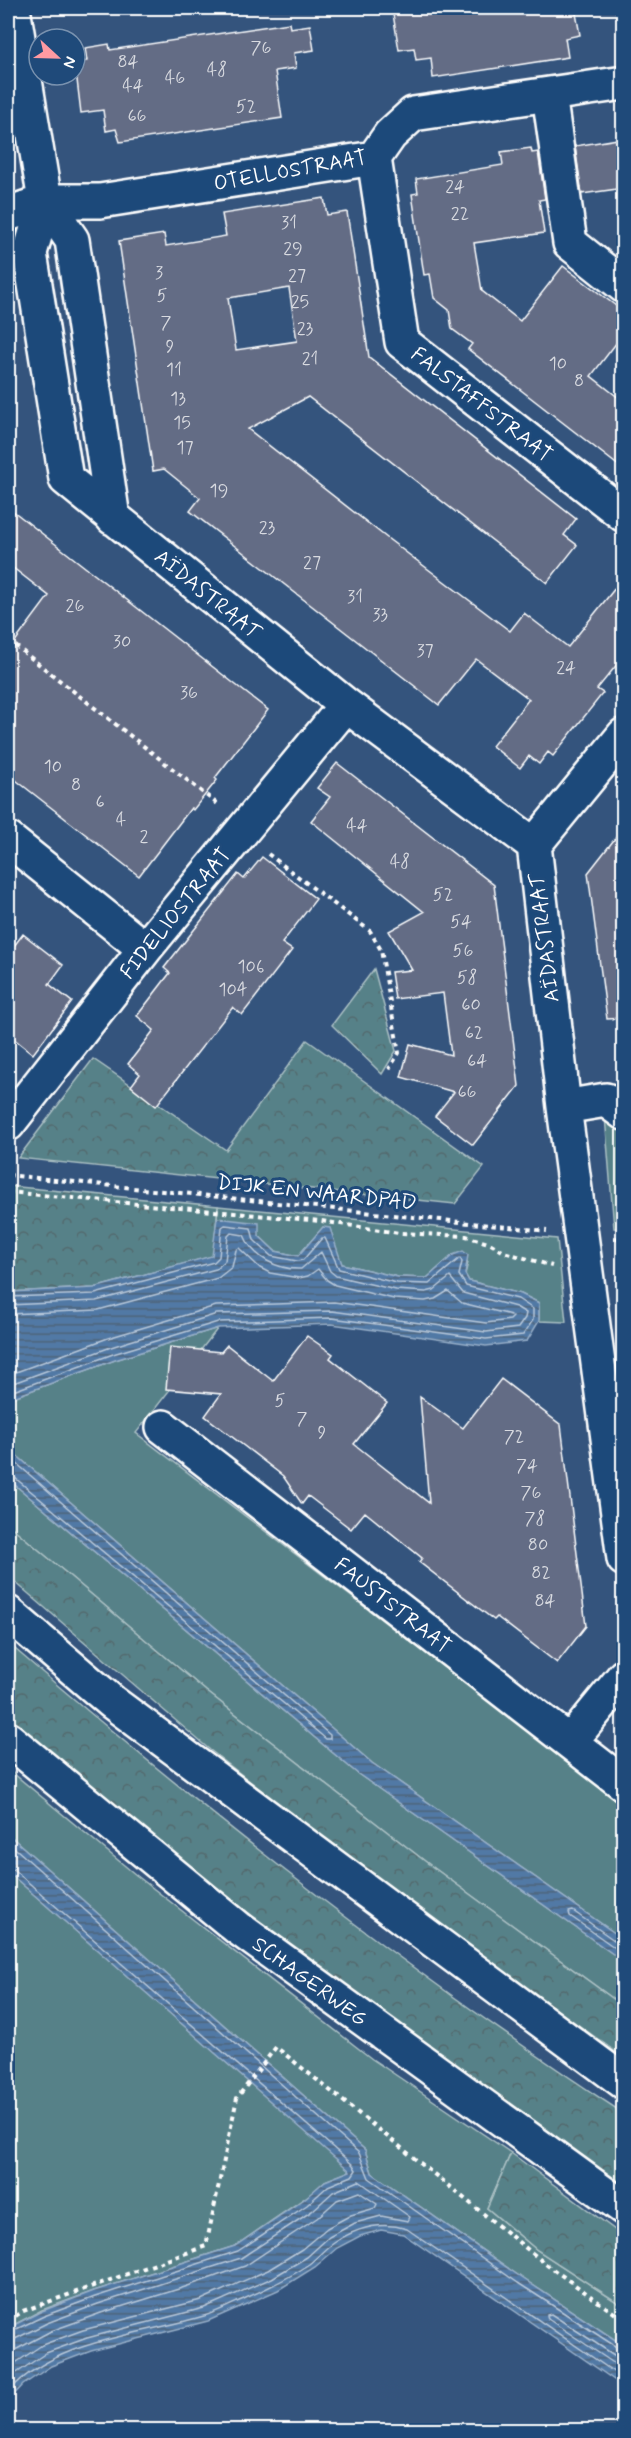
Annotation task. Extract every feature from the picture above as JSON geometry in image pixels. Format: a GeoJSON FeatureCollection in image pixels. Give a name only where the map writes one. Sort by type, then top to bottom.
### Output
{"type":"FeatureCollection","features":[{"type":"Feature","properties":{"kind":"street","name":"AÏDASTRAAT"},"geometry":{"type":"LineString","coordinates":[[15,20],[45,201],[72,240],[113,518]]}},
{"type":"Feature","properties":{"kind":"street","name":"OTELLOSTRAAT"},"geometry":{"type":"LineString","coordinates":[[45,201],[100,201],[374,158],[390,135],[413,114],[624,83]]}},
{"type":"Feature","properties":{"kind":"street"},"geometry":{"type":"LineString","coordinates":[[549,94],[570,243],[624,286]]}},
{"type":"Feature","properties":{"kind":"street","name":"FALSTAFFSTRAAT"},"geometry":{"type":"LineString","coordinates":[[374,158],[402,342],[624,515]]}},
{"type":"Feature","properties":{"kind":"street","name":"AÏDASTRAAT"},"geometry":{"type":"LineString","coordinates":[[45,201],[30,253],[66,479],[346,705],[534,845],[564,1107],[624,1559]]}},
{"type":"Feature","properties":{"kind":"street"},"geometry":{"type":"LineString","coordinates":[[8,214],[45,201]]}},
{"type":"Feature","properties":{"kind":"street","name":"FIDELIOSTRAAT"},"geometry":{"type":"LineString","coordinates":[[8,1124],[145,949],[346,705]]}},
{"type":"Feature","properties":{"kind":"street"},"geometry":{"type":"LineString","coordinates":[[534,845],[624,735]]}},
{"type":"Feature","properties":{"kind":"street"},"geometry":{"type":"LineString","coordinates":[[8,839],[145,949]]}},
{"type":"Feature","properties":{"kind":"street"},"geometry":{"type":"LineString","coordinates":[[564,1107],[606,1100],[624,1113]]}},
{"type":"Feature","properties":{"kind":"street","name":"FAUSTSTRAAT"},"geometry":{"type":"LineString","coordinates":[[163,1427],[624,1784]]}},
{"type":"Feature","properties":{"kind":"street"},"geometry":{"type":"LineString","coordinates":[[8,1613],[112,1702],[624,2082]]}},
{"type":"Feature","properties":{"kind":"street"},"geometry":{"type":"LineString","coordinates":[[570,1742],[624,1676]]}},
{"type":"Feature","properties":{"kind":"street","name":"SCHAGERWEG"},"geometry":{"type":"LineString","coordinates":[[8,1739],[238,1928],[624,2208]]}},
{"type":"Feature","properties":{"kind":"path"},"geometry":{"type":"LineString","coordinates":[[617,8],[624,49]]}},
{"type":"Feature","properties":{"kind":"path"},"geometry":{"type":"LineString","coordinates":[[8,640],[370,931],[381,950],[399,1053],[389,1069]]}},
{"type":"Feature","properties":{"kind":"path","name":"DIJK EN WAARDPAD"},"geometry":{"type":"LineString","coordinates":[[8,1175],[624,1239]]}},
{"type":"Feature","properties":{"kind":"path"},"geometry":{"type":"LineString","coordinates":[[8,1192],[321,1221],[399,1233],[466,1236],[478,1238],[504,1252],[527,1260],[587,1274]]}},
{"type":"Feature","properties":{"kind":"path"},"geometry":{"type":"LineString","coordinates":[[8,2321],[23,2311],[206,2246],[237,2098],[276,2047],[547,2265],[624,2320]]}},
{"type":"Feature","properties":{"kind":"green space"},"geometry":{"type":"Polygon","coordinates":[[[374,969],[396,1051],[382,1074],[332,1025],[374,969]]]}},
{"type":"Feature","properties":{"kind":"green space"},"geometry":{"type":"Polygon","coordinates":[[[307,1040],[484,1167],[455,1204],[18,1158],[93,1059],[226,1150],[307,1040]]]}},
{"type":"Feature","properties":{"kind":"green space"},"geometry":{"type":"Polygon","coordinates":[[[605,1116],[623,1121],[623,1229],[614,1228],[605,1116]]]}},
{"type":"Feature","properties":{"kind":"green space"},"geometry":{"type":"Polygon","coordinates":[[[8,1186],[218,1206],[213,1256],[94,1288],[8,1292],[8,1186]]]}},
{"type":"Feature","properties":{"kind":"green space"},"geometry":{"type":"Polygon","coordinates":[[[218,1206],[557,1239],[566,1322],[539,1321],[539,1303],[521,1294],[469,1281],[465,1274],[468,1263],[453,1255],[427,1278],[398,1277],[342,1264],[323,1227],[298,1256],[275,1251],[259,1236],[217,1218],[218,1206]]]}},
{"type":"Feature","properties":{"kind":"green space"},"geometry":{"type":"Polygon","coordinates":[[[218,1328],[136,1433],[623,1803],[623,1939],[372,1763],[8,1448],[8,1399],[115,1360],[218,1328]]]}},
{"type":"Feature","properties":{"kind":"green space"},"geometry":{"type":"Polygon","coordinates":[[[8,1479],[358,1774],[623,1961],[623,2006],[430,1865],[206,1691],[8,1524],[8,1479]]]}},
{"type":"Feature","properties":{"kind":"green space"},"geometry":{"type":"Polygon","coordinates":[[[8,1524],[206,1691],[430,1865],[623,2006],[623,2057],[381,1884],[210,1750],[8,1576],[8,1524]]]}},
{"type":"Feature","properties":{"kind":"green space"},"geometry":{"type":"Polygon","coordinates":[[[8,1643],[231,1828],[385,1947],[463,2004],[623,2113],[623,2188],[595,2170],[272,1932],[8,1719],[8,1643]]]}},
{"type":"Feature","properties":{"kind":"green space"},"geometry":{"type":"Polygon","coordinates":[[[8,1769],[136,1875],[372,2059],[511,2153],[487,2208],[537,2250],[623,2306],[623,2345],[522,2278],[372,2173],[365,2150],[8,1834],[8,1769]]]}},
{"type":"Feature","properties":{"kind":"green space"},"geometry":{"type":"Polygon","coordinates":[[[8,1872],[351,2171],[325,2181],[312,2193],[235,2246],[94,2291],[42,2310],[8,2328],[8,1872]]]}},
{"type":"Feature","properties":{"kind":"green space"},"geometry":{"type":"Polygon","coordinates":[[[511,2153],[623,2236],[623,2306],[537,2250],[487,2208],[511,2153]]]}},
{"type":"Feature","properties":{"kind":"water"},"geometry":{"type":"Polygon","coordinates":[[[217,1218],[259,1223],[259,1236],[275,1251],[298,1256],[323,1227],[330,1228],[342,1264],[398,1277],[427,1278],[453,1255],[463,1251],[468,1255],[465,1274],[469,1281],[521,1294],[539,1303],[539,1321],[527,1341],[486,1346],[332,1324],[218,1328],[115,1360],[8,1399],[8,1292],[94,1288],[212,1256],[217,1218]]]}},
{"type":"Feature","properties":{"kind":"water"},"geometry":{"type":"Polygon","coordinates":[[[8,1448],[372,1763],[623,1939],[623,1961],[358,1774],[8,1479],[8,1448]]]}},
{"type":"Feature","properties":{"kind":"water"},"geometry":{"type":"Polygon","coordinates":[[[8,1834],[365,2150],[372,2173],[522,2278],[623,2345],[623,2386],[403,2234],[381,2230],[360,2236],[337,2248],[315,2267],[278,2290],[208,2321],[91,2351],[51,2366],[23,2385],[8,2401],[8,2328],[42,2311],[94,2291],[235,2246],[303,2200],[325,2181],[350,2171],[8,1872],[8,1834]]]}},
{"type":"Feature","properties":{"kind":"building"},"geometry":{"type":"Polygon","coordinates":[[[439,8],[575,8],[580,35],[565,38],[568,57],[433,78],[431,58],[416,60],[414,48],[399,50],[393,14],[439,8]]]}},
{"type":"Feature","properties":{"kind":"building"},"geometry":{"type":"Polygon","coordinates":[[[289,23],[290,28],[310,25],[314,50],[294,53],[296,68],[275,71],[282,118],[120,142],[116,129],[106,131],[103,110],[81,113],[78,87],[87,87],[87,48],[109,44],[110,50],[289,23]]]}},
{"type":"Feature","properties":{"kind":"building"},"geometry":{"type":"Polygon","coordinates":[[[624,138],[624,188],[582,194],[575,146],[624,138]]]}},
{"type":"Feature","properties":{"kind":"building"},"geometry":{"type":"Polygon","coordinates":[[[531,148],[532,153],[538,152],[545,199],[539,200],[544,233],[474,243],[482,291],[520,321],[563,266],[624,312],[624,333],[591,376],[624,402],[624,470],[468,349],[472,344],[452,329],[449,310],[434,298],[430,274],[424,275],[412,194],[418,193],[416,179],[503,165],[501,152],[531,148]]]}},
{"type":"Feature","properties":{"kind":"building"},"geometry":{"type":"Polygon","coordinates":[[[324,198],[327,215],[347,212],[369,357],[576,519],[564,535],[577,545],[547,583],[308,397],[248,429],[510,631],[524,613],[568,647],[624,577],[624,656],[597,689],[603,693],[553,756],[548,752],[539,764],[529,756],[520,768],[492,746],[529,699],[476,659],[439,705],[190,511],[200,498],[164,469],[153,471],[119,241],[164,234],[166,246],[226,236],[222,214],[324,198]],[[289,288],[228,298],[236,350],[297,341],[289,288]]]}},
{"type":"Feature","properties":{"kind":"building"},"geometry":{"type":"Polygon","coordinates":[[[8,507],[268,710],[215,778],[217,780],[193,810],[191,808],[139,876],[8,774],[8,651],[49,596],[8,564],[8,507]]]}},
{"type":"Feature","properties":{"kind":"building"},"geometry":{"type":"Polygon","coordinates":[[[337,763],[494,885],[519,1086],[473,1145],[435,1116],[454,1092],[401,1077],[410,1044],[451,1055],[443,993],[395,999],[391,972],[412,970],[389,931],[424,912],[311,821],[330,797],[317,788],[337,763]]]}},
{"type":"Feature","properties":{"kind":"building"},"geometry":{"type":"Polygon","coordinates":[[[624,827],[624,1018],[607,1019],[588,873],[624,827]]]}},
{"type":"Feature","properties":{"kind":"building"},"geometry":{"type":"Polygon","coordinates":[[[262,857],[316,899],[282,943],[292,950],[242,1015],[233,1007],[156,1106],[131,1086],[140,1074],[128,1064],[154,1030],[137,1016],[170,973],[164,968],[238,874],[244,879],[262,857]]]}},
{"type":"Feature","properties":{"kind":"building"},"geometry":{"type":"Polygon","coordinates":[[[23,934],[63,965],[49,984],[72,1002],[33,1054],[8,1034],[8,954],[23,934]]]}},
{"type":"Feature","properties":{"kind":"building"},"geometry":{"type":"Polygon","coordinates":[[[307,1336],[333,1354],[330,1358],[387,1403],[354,1444],[429,1503],[420,1397],[463,1428],[501,1379],[561,1425],[586,1626],[557,1663],[497,1617],[494,1620],[419,1562],[422,1558],[365,1512],[351,1529],[308,1496],[302,1504],[283,1476],[205,1416],[221,1394],[166,1389],[170,1347],[221,1352],[227,1345],[273,1381],[307,1336]]]}}]}
